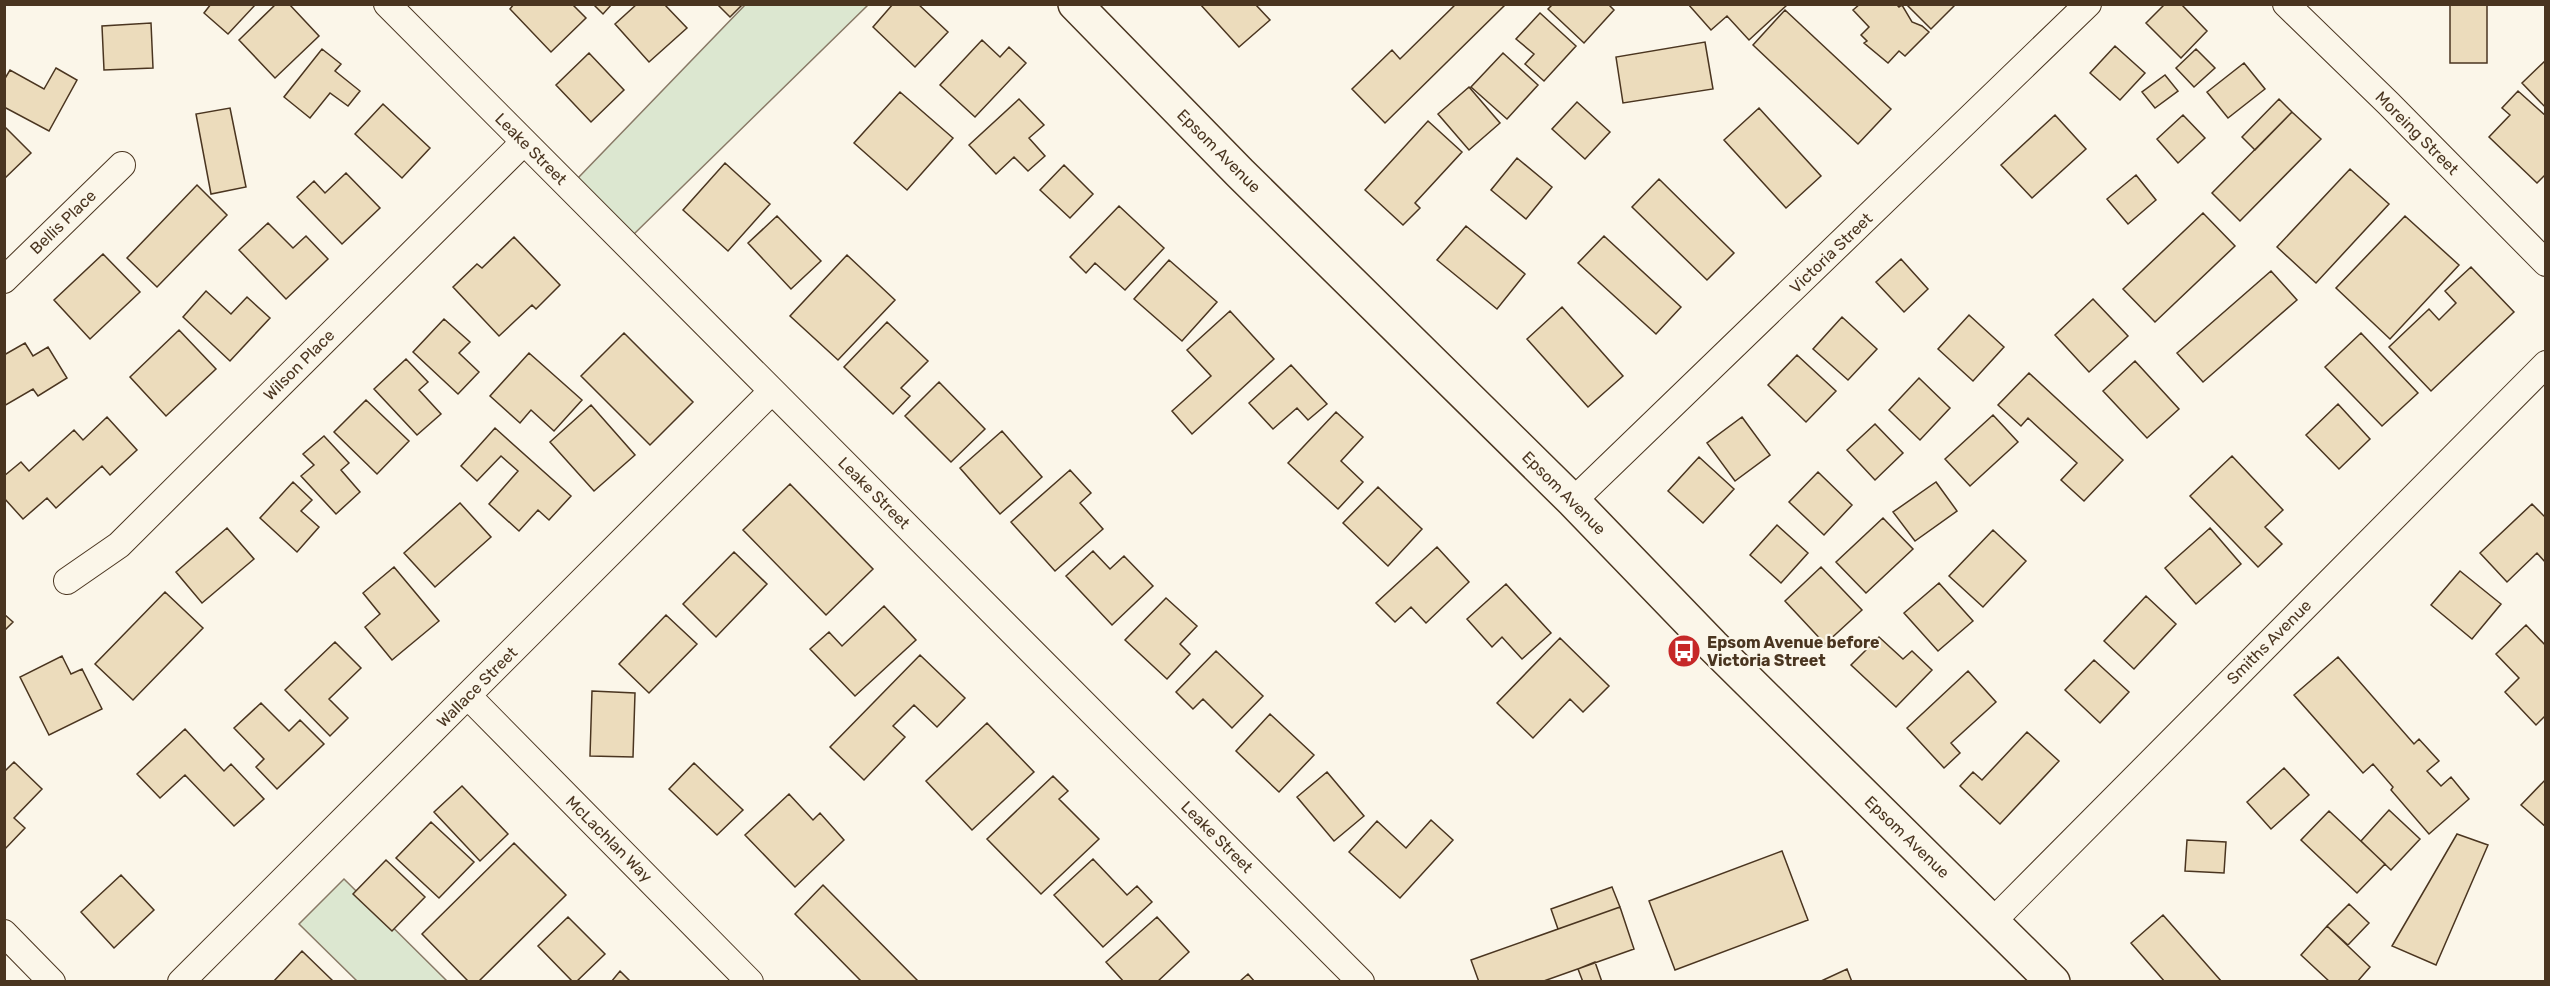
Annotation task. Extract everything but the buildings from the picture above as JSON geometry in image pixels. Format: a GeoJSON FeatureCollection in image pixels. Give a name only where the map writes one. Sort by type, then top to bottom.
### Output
{"type":"FeatureCollection","features":[{"type":"Feature","properties":{"kind":"street","name":"Leake Street"},"geometry":{"type":"LineString","coordinates":[[387,4],[1361,981]]}},
{"type":"Feature","properties":{"kind":"street","name":"Epsom Avenue"},"geometry":{"type":"LineString","coordinates":[[1075,4],[1248,181],[1573,501],[1721,654],[2054,981]]}},
{"type":"Feature","properties":{"kind":"street","name":"Victoria Street"},"geometry":{"type":"LineString","coordinates":[[1573,501],[2088,4]]}},
{"type":"Feature","properties":{"kind":"street","name":"Moreing Street"},"geometry":{"type":"LineString","coordinates":[[2286,4],[2542,251]]}},
{"type":"Feature","properties":{"kind":"street","name":"Wilson Place"},"geometry":{"type":"LineString","coordinates":[[67,581],[119,545],[524,142]]}},
{"type":"Feature","properties":{"kind":"street","name":"Bellis Place"},"geometry":{"type":"LineString","coordinates":[[4,280],[122,165]]}},
{"type":"Feature","properties":{"kind":"street","name":"Smiths Avenue"},"geometry":{"type":"LineString","coordinates":[[1993,921],[2546,364]]}},
{"type":"Feature","properties":{"kind":"street","name":"Wallace Street"},"geometry":{"type":"LineString","coordinates":[[181,981],[772,391]]}},
{"type":"Feature","properties":{"kind":"street","name":"McLachlan Way"},"geometry":{"type":"LineString","coordinates":[[468,696],[750,981]]}},
{"type":"Feature","properties":{"kind":"street"},"geometry":{"type":"LineString","coordinates":[[4,933],[52,981]]}},
{"type":"Feature","properties":{"kind":"green space"},"geometry":{"type":"Polygon","coordinates":[[[745,5],[868,5],[634,234],[578,178],[745,5]]]}},
{"type":"Feature","properties":{"kind":"green space"},"geometry":{"type":"Polygon","coordinates":[[[344,879],[447,981],[357,981],[299,924],[344,879]]]}},
{"type":"Feature","properties":{"kind":"place","name":"Epsom Avenue before Victoria Street"},"geometry":{"type":"Point","coordinates":[1684,651]}}]}
